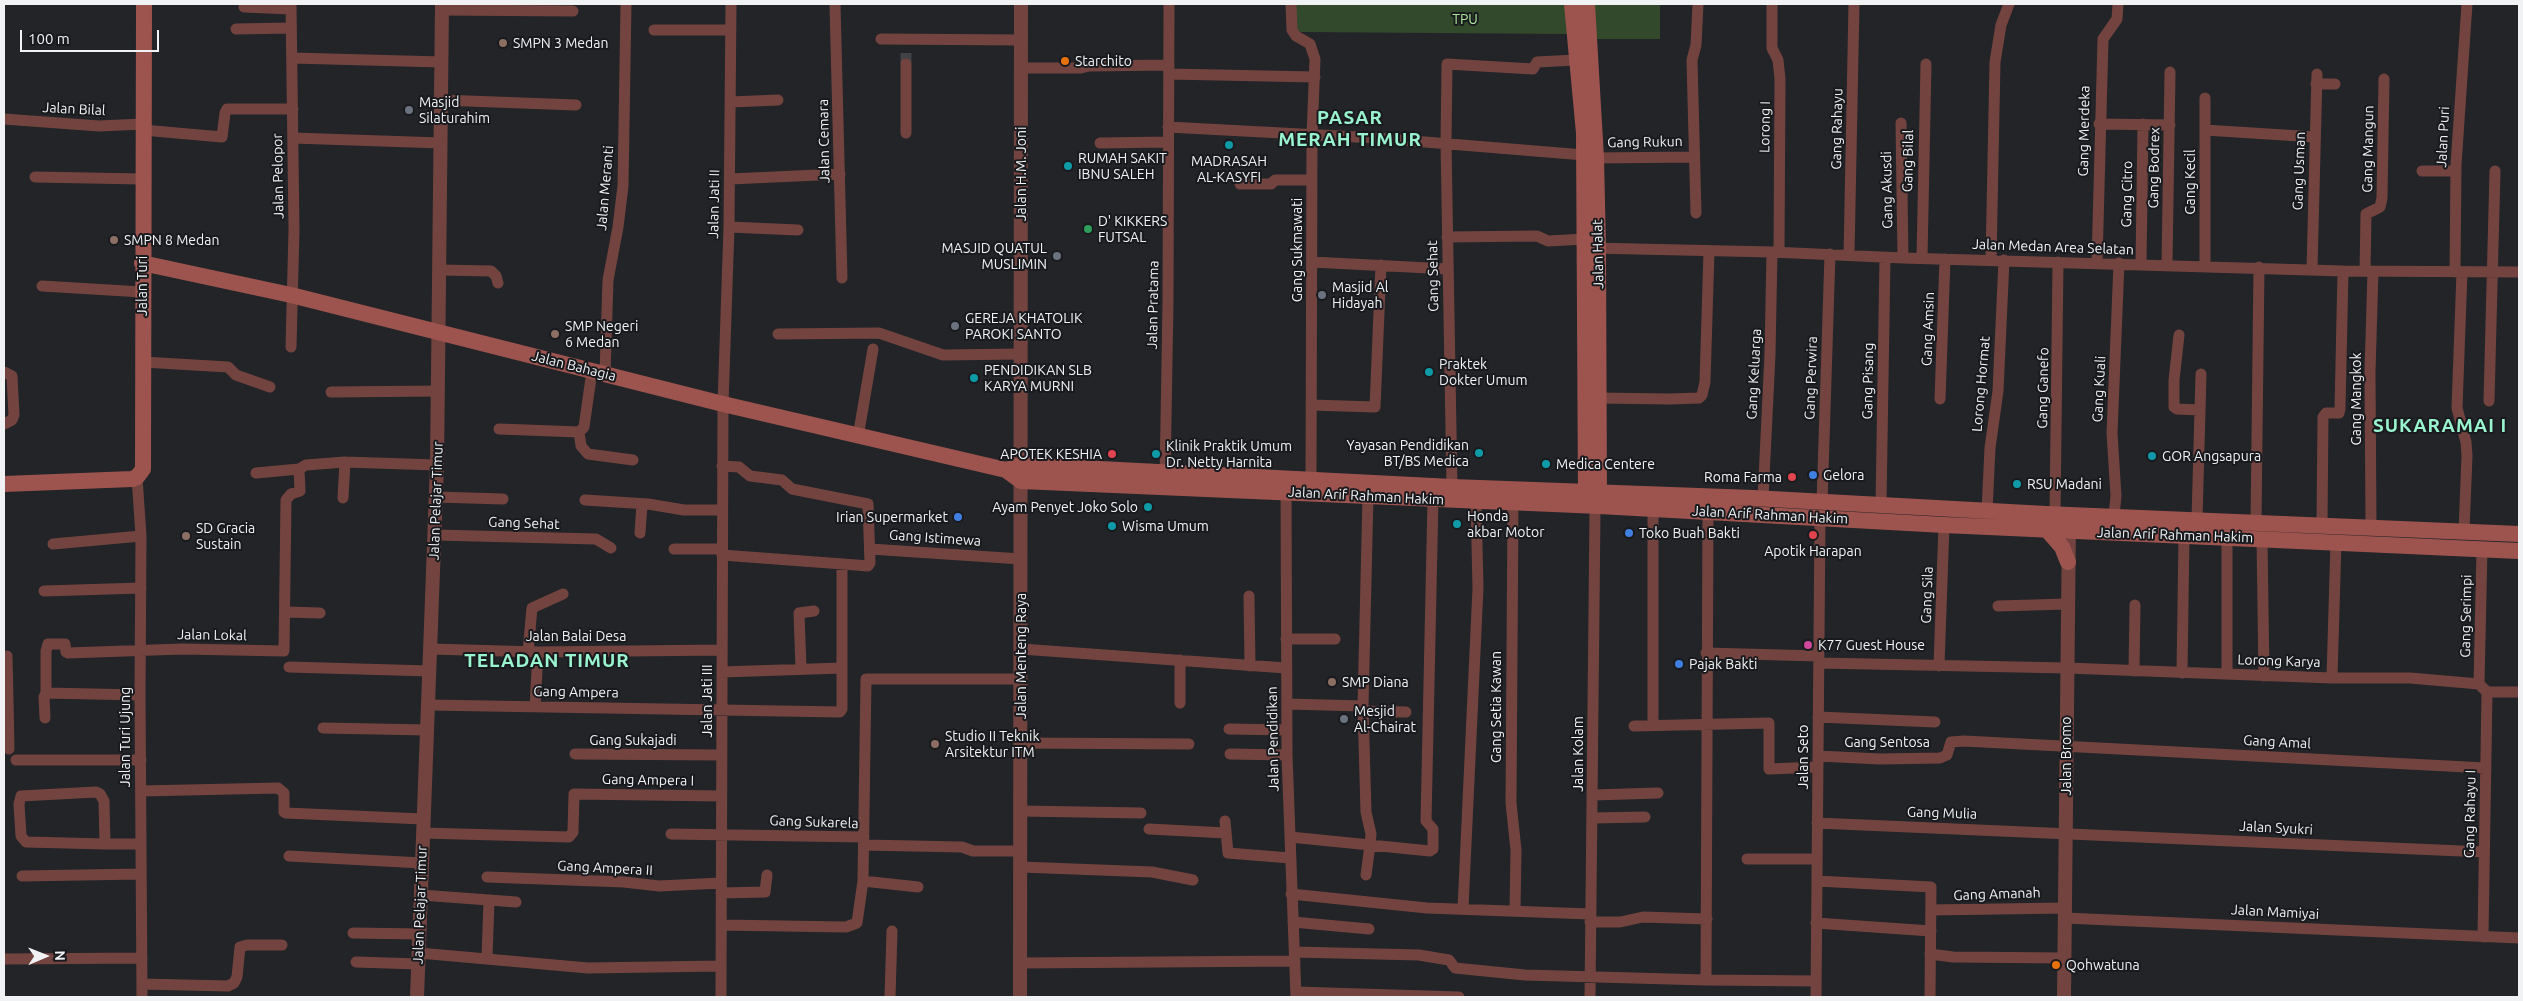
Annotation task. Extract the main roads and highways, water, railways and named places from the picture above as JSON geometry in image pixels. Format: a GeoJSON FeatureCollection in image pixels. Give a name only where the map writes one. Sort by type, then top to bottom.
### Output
{"type":"FeatureCollection","features":[{"type":"Feature","properties":{"kind":"main road","name":"Jalan Turi"},"geometry":{"type":"LineString","coordinates":[[4,484],[132,479],[137,477],[143,465],[142,179],[144,4]]}},
{"type":"Feature","properties":{"kind":"main road","name":"Jalan Halat"},"geometry":{"type":"LineString","coordinates":[[1572,4],[1576,60],[1590,156]]}},
{"type":"Feature","properties":{"kind":"main road","name":"Jalan Halat"},"geometry":{"type":"LineString","coordinates":[[1587,4],[1593,501]]}},
{"type":"Feature","properties":{"kind":"main road","name":"Jalan Halat"},"geometry":{"type":"LineString","coordinates":[[1589,245],[1598,398],[1593,501]]}},
{"type":"Feature","properties":{"kind":"main road","name":"Jalan Bahagia"},"geometry":{"type":"LineString","coordinates":[[142,263],[291,295],[722,404],[858,437],[1016,472]]}},
{"type":"Feature","properties":{"kind":"main road","name":"Jalan Arif Rahman Hakim"},"geometry":{"type":"LineString","coordinates":[[1016,472],[1286,486],[1368,496],[1513,503],[1762,498],[1821,510],[1904,514],[1987,511],[2184,536],[2336,541],[2519,551]]}},
{"type":"Feature","properties":{"kind":"main road","name":"Jalan Arif Rahman Hakim"},"geometry":{"type":"LineString","coordinates":[[1286,486],[1311,481],[1452,487],[1654,509],[1708,512],[1821,510],[1881,505],[1904,514],[1944,525],[2047,530],[2064,520],[2114,516],[2519,534]]}},
{"type":"Feature","properties":{"kind":"main road"},"geometry":{"type":"LineString","coordinates":[[2047,530],[2062,547],[2068,562]]}},
{"type":"Feature","properties":{"kind":"tunnel"},"geometry":{"type":"LineString","coordinates":[[906,51],[906,64]]}},
{"type":"Feature","properties":{"kind":"place","name":"SMPN 3 Medan"},"geometry":{"type":"Point","coordinates":[503,43]}},
{"type":"Feature","properties":{"kind":"place","name":"Starchito"},"geometry":{"type":"Point","coordinates":[1065,61]}},
{"type":"Feature","properties":{"kind":"place","name":"Masjid Silaturahim"},"geometry":{"type":"Point","coordinates":[409,110]}},
{"type":"Feature","properties":{"kind":"place","name":"MADRASAH AL-KASYFI"},"geometry":{"type":"Point","coordinates":[1229,145]}},
{"type":"Feature","properties":{"kind":"place","name":"RUMAH SAKIT IBNU SALEH"},"geometry":{"type":"Point","coordinates":[1068,166]}},
{"type":"Feature","properties":{"kind":"place","name":"D' KIKKERS FUTSAL"},"geometry":{"type":"Point","coordinates":[1088,229]}},
{"type":"Feature","properties":{"kind":"place","name":"SMPN 8 Medan"},"geometry":{"type":"Point","coordinates":[114,240]}},
{"type":"Feature","properties":{"kind":"place","name":"MASJID QUATUL MUSLIMIN"},"geometry":{"type":"Point","coordinates":[1057,256]}},
{"type":"Feature","properties":{"kind":"place","name":"Masjid Al Hidayah"},"geometry":{"type":"Point","coordinates":[1322,295]}},
{"type":"Feature","properties":{"kind":"place","name":"GEREJA KHATOLIK PAROKI SANTO"},"geometry":{"type":"Point","coordinates":[955,326]}},
{"type":"Feature","properties":{"kind":"place","name":"SMP Negeri 6 Medan"},"geometry":{"type":"Point","coordinates":[555,334]}},
{"type":"Feature","properties":{"kind":"place","name":"Praktek Dokter Umum"},"geometry":{"type":"Point","coordinates":[1429,372]}},
{"type":"Feature","properties":{"kind":"place","name":"PENDIDIKAN SLB KARYA MURNI"},"geometry":{"type":"Point","coordinates":[974,378]}},
{"type":"Feature","properties":{"kind":"place","name":"Yayasan Pendidikan BT/BS Medica"},"geometry":{"type":"Point","coordinates":[1479,453]}},
{"type":"Feature","properties":{"kind":"place","name":"APOTEK KESHIA"},"geometry":{"type":"Point","coordinates":[1112,454]}},
{"type":"Feature","properties":{"kind":"place","name":"Klinik Praktik Umum Dr. Netty Harnita"},"geometry":{"type":"Point","coordinates":[1156,454]}},
{"type":"Feature","properties":{"kind":"place","name":"GOR Angsapura"},"geometry":{"type":"Point","coordinates":[2152,456]}},
{"type":"Feature","properties":{"kind":"place","name":"Medica Centere"},"geometry":{"type":"Point","coordinates":[1546,464]}},
{"type":"Feature","properties":{"kind":"place","name":"Gelora"},"geometry":{"type":"Point","coordinates":[1813,475]}},
{"type":"Feature","properties":{"kind":"place","name":"Roma Farma"},"geometry":{"type":"Point","coordinates":[1792,477]}},
{"type":"Feature","properties":{"kind":"place","name":"RSU Madani"},"geometry":{"type":"Point","coordinates":[2017,484]}},
{"type":"Feature","properties":{"kind":"place","name":"Ayam Penyet Joko Solo"},"geometry":{"type":"Point","coordinates":[1148,507]}},
{"type":"Feature","properties":{"kind":"place","name":"Irian Supermarket"},"geometry":{"type":"Point","coordinates":[958,517]}},
{"type":"Feature","properties":{"kind":"place","name":"Honda akbar Motor"},"geometry":{"type":"Point","coordinates":[1457,524]}},
{"type":"Feature","properties":{"kind":"place","name":"Wisma Umum"},"geometry":{"type":"Point","coordinates":[1112,526]}},
{"type":"Feature","properties":{"kind":"place","name":"Toko Buah Bakti"},"geometry":{"type":"Point","coordinates":[1629,533]}},
{"type":"Feature","properties":{"kind":"place","name":"Apotik Harapan"},"geometry":{"type":"Point","coordinates":[1813,535]}},
{"type":"Feature","properties":{"kind":"place","name":"SD Gracia Sustain"},"geometry":{"type":"Point","coordinates":[186,536]}},
{"type":"Feature","properties":{"kind":"place","name":"K77 Guest House"},"geometry":{"type":"Point","coordinates":[1808,645]}},
{"type":"Feature","properties":{"kind":"place","name":"Pajak Bakti"},"geometry":{"type":"Point","coordinates":[1679,664]}},
{"type":"Feature","properties":{"kind":"place","name":"SMP Diana"},"geometry":{"type":"Point","coordinates":[1332,682]}},
{"type":"Feature","properties":{"kind":"place","name":"Mesjid Al-Chairat"},"geometry":{"type":"Point","coordinates":[1344,719]}},
{"type":"Feature","properties":{"kind":"place","name":"Studio II Teknik Arsitektur ITM"},"geometry":{"type":"Point","coordinates":[935,744]}},
{"type":"Feature","properties":{"kind":"place","name":"Qohwatuna"},"geometry":{"type":"Point","coordinates":[2056,965]}},
{"type":"Feature","properties":{"kind":"district","name":"PASAR MERAH TIMUR"},"geometry":{"type":"Point","coordinates":[1350,129]}},
{"type":"Feature","properties":{"kind":"district","name":"SUKARAMAI I"},"geometry":{"type":"Point","coordinates":[2440,426]}},
{"type":"Feature","properties":{"kind":"district","name":"TELADAN TIMUR"},"geometry":{"type":"Point","coordinates":[547,661]}},
{"type":"Feature","properties":{"kind":"park label","name":"TPU"},"geometry":{"type":"Point","coordinates":[1465,19]}}]}
